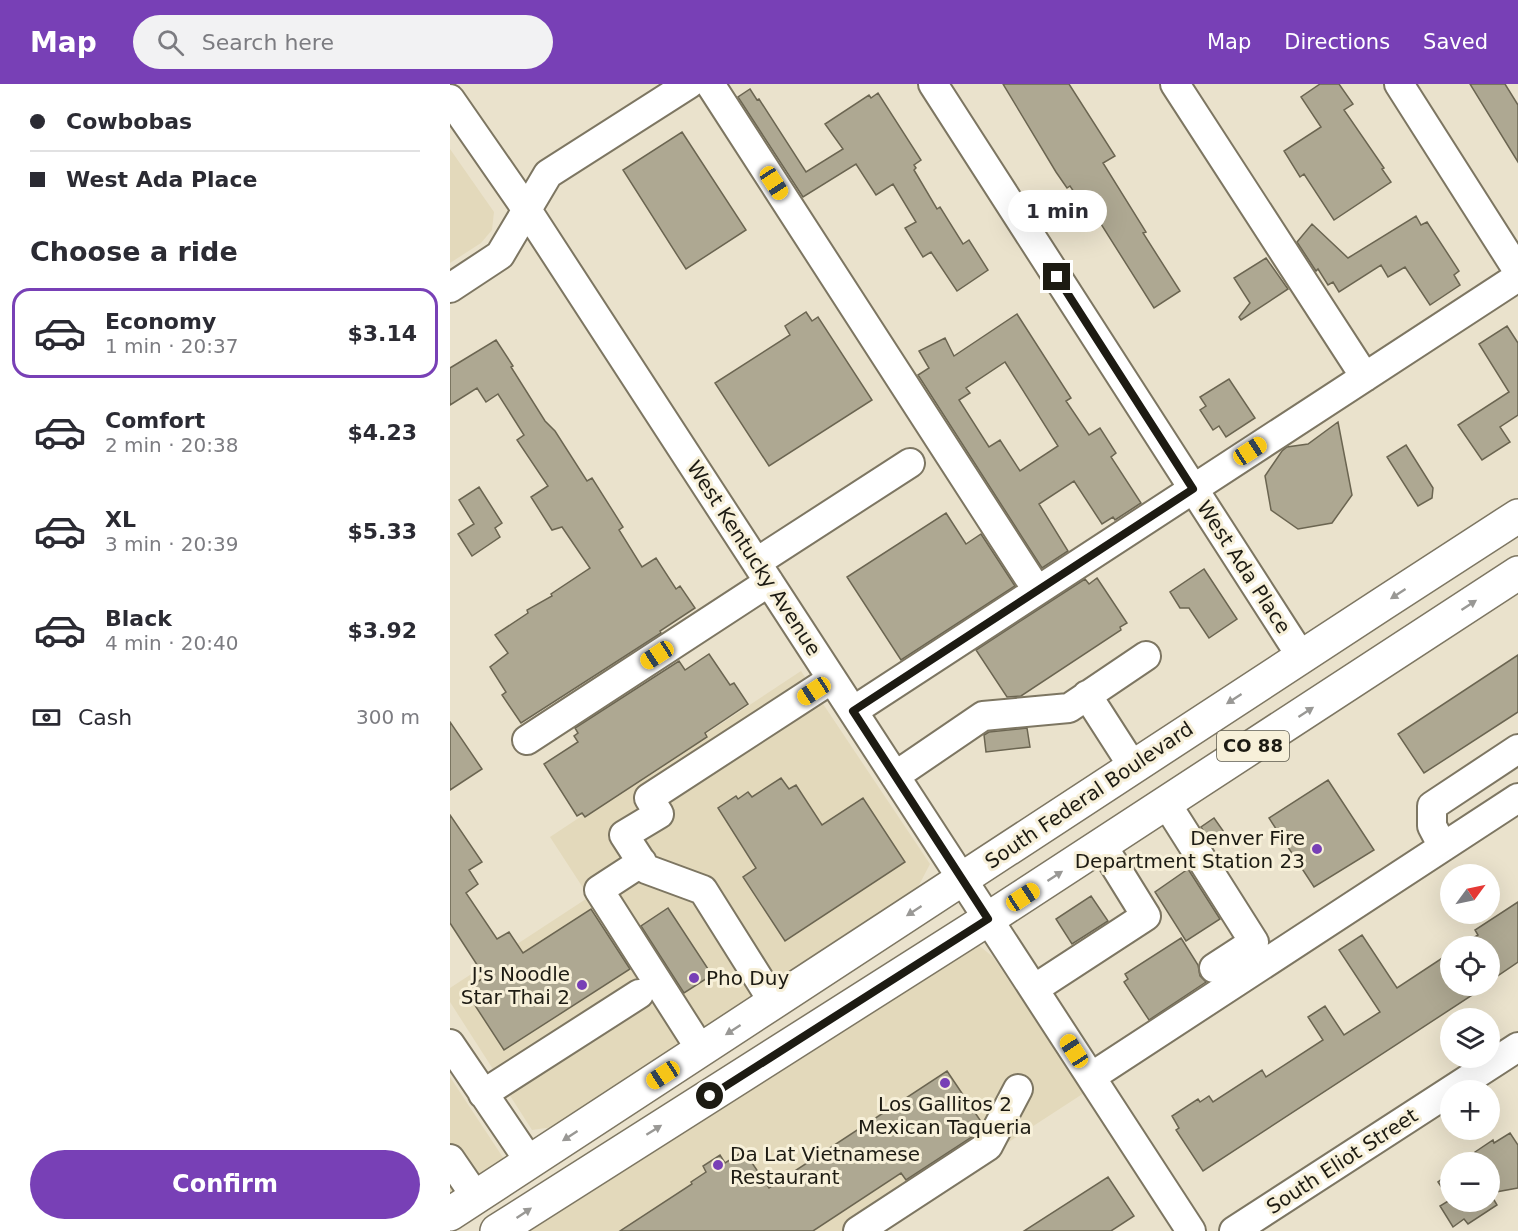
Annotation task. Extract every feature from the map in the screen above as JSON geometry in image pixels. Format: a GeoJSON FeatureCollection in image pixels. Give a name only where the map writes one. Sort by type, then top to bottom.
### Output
{"type":"FeatureCollection","features":[{"type":"Feature","properties":{"kind":"main road","name":"South Federal Boulevard"},"geometry":{"type":"LineString","coordinates":[[463,1206],[963,879],[1132,765],[1518,516]]}},
{"type":"Feature","properties":{"kind":"main road","name":"CO 88"},"geometry":{"type":"LineString","coordinates":[[497,1231],[988,919],[1518,573]]}},
{"type":"Feature","properties":{"kind":"street"},"geometry":{"type":"LineString","coordinates":[[450,288],[500,255],[548,174],[688,84]]}},
{"type":"Feature","properties":{"kind":"street"},"geometry":{"type":"LineString","coordinates":[[710,84],[1037,590]]}},
{"type":"Feature","properties":{"kind":"street","name":"West Ada Place"},"geometry":{"type":"LineString","coordinates":[[933,84],[1301,656]]}},
{"type":"Feature","properties":{"kind":"street"},"geometry":{"type":"LineString","coordinates":[[1175,84],[1365,376]]}},
{"type":"Feature","properties":{"kind":"street"},"geometry":{"type":"LineString","coordinates":[[1400,84],[1518,272]]}},
{"type":"Feature","properties":{"kind":"street","name":"West Kentucky Avenue"},"geometry":{"type":"LineString","coordinates":[[450,99],[527,210],[1191,1231]]}},
{"type":"Feature","properties":{"kind":"street"},"geometry":{"type":"LineString","coordinates":[[853,711],[1518,277]]}},
{"type":"Feature","properties":{"kind":"street"},"geometry":{"type":"LineString","coordinates":[[527,740],[763,572],[910,463]]}},
{"type":"Feature","properties":{"kind":"street"},"geometry":{"type":"LineString","coordinates":[[896,776],[983,716],[1069,708],[1146,657]]}},
{"type":"Feature","properties":{"kind":"street"},"geometry":{"type":"LineString","coordinates":[[774,1003],[704,890],[646,869],[624,836],[658,814],[649,798],[832,679]]}},
{"type":"Feature","properties":{"kind":"street"},"geometry":{"type":"LineString","coordinates":[[1087,695],[1132,765]]}},
{"type":"Feature","properties":{"kind":"street"},"geometry":{"type":"LineString","coordinates":[[1443,847],[1432,826],[1432,806],[1518,749]]}},
{"type":"Feature","properties":{"kind":"street"},"geometry":{"type":"LineString","coordinates":[[1091,1077],[1260,952],[1443,847],[1518,798]]}},
{"type":"Feature","properties":{"kind":"street"},"geometry":{"type":"LineString","coordinates":[[1166,803],[1260,952]]}},
{"type":"Feature","properties":{"kind":"street"},"geometry":{"type":"LineString","coordinates":[[1034,989],[1146,916],[1102,845]]}},
{"type":"Feature","properties":{"kind":"street"},"geometry":{"type":"LineString","coordinates":[[642,862],[599,890],[701,1050]]}},
{"type":"Feature","properties":{"kind":"street"},"geometry":{"type":"LineString","coordinates":[[1214,968],[1260,952]]}},
{"type":"Feature","properties":{"kind":"street"},"geometry":{"type":"LineString","coordinates":[[483,1094],[639,994]]}},
{"type":"Feature","properties":{"kind":"street"},"geometry":{"type":"LineString","coordinates":[[450,1044],[530,1162]]}},
{"type":"Feature","properties":{"kind":"street","name":"South Eliot Street"},"geometry":{"type":"LineString","coordinates":[[1234,1231],[1518,1047]]}},
{"type":"Feature","properties":{"kind":"street"},"geometry":{"type":"LineString","coordinates":[[858,1231],[988,1146],[1018,1089]]}},
{"type":"Feature","properties":{"kind":"street"},"geometry":{"type":"LineString","coordinates":[[450,1159],[463,1206]]}},
{"type":"Feature","properties":{"kind":"shaded area"},"geometry":{"type":"Polygon","coordinates":[[[450,149],[494,212],[492,230],[481,243],[450,263],[450,149]]]}},
{"type":"Feature","properties":{"kind":"shaded area"},"geometry":{"type":"Polygon","coordinates":[[[801,671],[930,864],[917,889],[553,1127],[532,1130],[450,1002],[450,988],[589,897],[550,837],[801,671]]]}},
{"type":"Feature","properties":{"kind":"shaded area"},"geometry":{"type":"Polygon","coordinates":[[[976,943],[993,957],[1084,1093],[872,1231],[526,1231],[976,943]]]}},
{"type":"Feature","properties":{"kind":"shaded area"},"geometry":{"type":"Polygon","coordinates":[[[450,1077],[504,1159],[450,1194],[450,1077]]]}},
{"type":"Feature","properties":{"kind":"building"},"geometry":{"type":"Polygon","coordinates":[[[1003,84],[1069,84],[1115,156],[1103,163],[1146,232],[1143,233],[1180,291],[1154,308],[1084,197],[1084,207],[1070,186],[1067,188],[1056,172],[1003,84]]]}},
{"type":"Feature","properties":{"kind":"building"},"geometry":{"type":"Polygon","coordinates":[[[1320,84],[1339,84],[1353,104],[1344,110],[1391,182],[1334,220],[1304,174],[1300,177],[1284,151],[1321,127],[1301,97],[1320,84]]]}},
{"type":"Feature","properties":{"kind":"building"},"geometry":{"type":"Polygon","coordinates":[[[1470,84],[1505,84],[1518,105],[1518,162],[1470,84]]]}},
{"type":"Feature","properties":{"kind":"building"},"geometry":{"type":"Polygon","coordinates":[[[750,89],[757,100],[759,99],[806,172],[843,149],[825,124],[869,95],[871,98],[878,93],[921,160],[914,165],[916,168],[914,170],[937,209],[940,207],[963,244],[969,240],[988,270],[957,291],[931,252],[923,257],[905,228],[916,222],[893,184],[876,195],[856,164],[803,197],[738,97],[750,89]]]}},
{"type":"Feature","properties":{"kind":"building"},"geometry":{"type":"Polygon","coordinates":[[[682,132],[746,230],[686,269],[623,170],[682,132]]]}},
{"type":"Feature","properties":{"kind":"building"},"geometry":{"type":"Polygon","coordinates":[[[1416,216],[1421,225],[1427,222],[1459,271],[1454,275],[1460,285],[1430,305],[1405,267],[1388,277],[1381,265],[1339,292],[1333,282],[1328,285],[1318,269],[1316,271],[1297,242],[1312,224],[1348,258],[1416,216]]]}},
{"type":"Feature","properties":{"kind":"building"},"geometry":{"type":"Polygon","coordinates":[[[1266,258],[1288,289],[1241,320],[1239,317],[1250,303],[1234,278],[1266,258]]]}},
{"type":"Feature","properties":{"kind":"building"},"geometry":{"type":"Polygon","coordinates":[[[806,312],[812,321],[818,317],[872,400],[769,466],[715,383],[790,335],[785,326],[806,312]]]}},
{"type":"Feature","properties":{"kind":"building"},"geometry":{"type":"Polygon","coordinates":[[[1017,314],[1071,398],[1066,401],[1089,435],[1100,428],[1116,453],[1111,457],[1141,503],[1115,520],[1113,517],[1102,524],[1074,481],[1039,504],[1068,551],[1042,568],[918,375],[929,368],[919,351],[945,338],[954,356],[1017,314]],[[1005,362],[966,388],[970,393],[959,400],[989,447],[1000,440],[1020,471],[1058,446],[1005,362]]]}},
{"type":"Feature","properties":{"kind":"building"},"geometry":{"type":"Polygon","coordinates":[[[1507,326],[1518,343],[1518,415],[1500,427],[1510,442],[1482,460],[1458,425],[1509,392],[1479,344],[1507,326]]]}},
{"type":"Feature","properties":{"kind":"building"},"geometry":{"type":"Polygon","coordinates":[[[496,340],[545,421],[555,431],[587,481],[592,478],[623,527],[619,530],[642,567],[656,558],[676,589],[680,586],[695,608],[660,631],[661,633],[521,723],[502,695],[506,692],[490,667],[508,653],[495,635],[528,613],[527,610],[552,596],[551,594],[590,568],[562,527],[552,530],[531,497],[548,486],[517,440],[524,435],[498,394],[486,402],[477,388],[450,405],[450,368],[496,340]]]}},
{"type":"Feature","properties":{"kind":"building"},"geometry":{"type":"Polygon","coordinates":[[[1229,379],[1255,418],[1226,437],[1219,426],[1213,430],[1200,410],[1206,406],[1200,397],[1229,379]]]}},
{"type":"Feature","properties":{"kind":"building"},"geometry":{"type":"Polygon","coordinates":[[[1338,422],[1352,495],[1332,523],[1298,529],[1271,510],[1265,476],[1287,447],[1308,444],[1338,422]]]}},
{"type":"Feature","properties":{"kind":"building"},"geometry":{"type":"Polygon","coordinates":[[[1406,445],[1433,488],[1432,498],[1418,506],[1387,457],[1406,445]]]}},
{"type":"Feature","properties":{"kind":"building"},"geometry":{"type":"Polygon","coordinates":[[[479,487],[502,523],[495,528],[500,537],[472,556],[458,534],[474,524],[459,500],[479,487]]]}},
{"type":"Feature","properties":{"kind":"building"},"geometry":{"type":"Polygon","coordinates":[[[946,513],[966,544],[981,534],[1015,586],[901,660],[847,577],[946,513]]]}},
{"type":"Feature","properties":{"kind":"building"},"geometry":{"type":"Polygon","coordinates":[[[1204,569],[1237,619],[1209,638],[1189,608],[1180,608],[1170,592],[1204,569]]]}},
{"type":"Feature","properties":{"kind":"building"},"geometry":{"type":"Polygon","coordinates":[[[1097,578],[1127,623],[1120,627],[1121,630],[1021,696],[1007,697],[976,650],[1085,579],[1089,584],[1097,578]]]}},
{"type":"Feature","properties":{"kind":"building"},"geometry":{"type":"Polygon","coordinates":[[[709,654],[730,685],[734,683],[748,704],[705,733],[707,737],[585,817],[582,813],[577,816],[544,764],[578,742],[574,736],[578,733],[575,728],[679,661],[685,670],[709,654]]]}},
{"type":"Feature","properties":{"kind":"building"},"geometry":{"type":"Polygon","coordinates":[[[1518,655],[1518,712],[1424,773],[1398,734],[1518,655]]]}},
{"type":"Feature","properties":{"kind":"building"},"geometry":{"type":"Polygon","coordinates":[[[450,722],[482,769],[450,790],[450,722]]]}},
{"type":"Feature","properties":{"kind":"building"},"geometry":{"type":"Polygon","coordinates":[[[1027,728],[1030,747],[986,752],[984,735],[989,732],[1027,728]]]}},
{"type":"Feature","properties":{"kind":"building"},"geometry":{"type":"Polygon","coordinates":[[[781,778],[789,789],[796,785],[822,825],[863,798],[905,862],[785,941],[743,877],[756,868],[718,808],[736,796],[738,799],[748,792],[752,797],[781,778]]]}},
{"type":"Feature","properties":{"kind":"building"},"geometry":{"type":"Polygon","coordinates":[[[1328,780],[1374,850],[1314,887],[1269,818],[1328,780]]]}},
{"type":"Feature","properties":{"kind":"building"},"geometry":{"type":"Polygon","coordinates":[[[450,815],[482,862],[469,870],[478,884],[466,893],[497,939],[509,932],[523,953],[591,909],[630,969],[504,1050],[465,990],[485,977],[450,923],[450,815]]]}},
{"type":"Feature","properties":{"kind":"building"},"geometry":{"type":"Polygon","coordinates":[[[1214,818],[1226,835],[1211,844],[1201,827],[1214,818]]]}},
{"type":"Feature","properties":{"kind":"building"},"geometry":{"type":"Polygon","coordinates":[[[1188,869],[1220,919],[1186,941],[1155,892],[1188,869]]]}},
{"type":"Feature","properties":{"kind":"building"},"geometry":{"type":"Polygon","coordinates":[[[1091,896],[1108,921],[1072,944],[1056,919],[1091,896]]]}},
{"type":"Feature","properties":{"kind":"building"},"geometry":{"type":"Polygon","coordinates":[[[1518,902],[1518,962],[1500,974],[1500,936],[1476,936],[1478,935],[1475,930],[1484,924],[1500,924],[1500,914],[1518,902]]]}},
{"type":"Feature","properties":{"kind":"building"},"geometry":{"type":"Polygon","coordinates":[[[668,908],[712,975],[684,993],[641,926],[668,908]]]}},
{"type":"Feature","properties":{"kind":"building"},"geometry":{"type":"Polygon","coordinates":[[[1362,935],[1397,988],[1440,960],[1440,996],[1471,996],[1452,1008],[1440,1008],[1440,1016],[1203,1171],[1176,1130],[1179,1128],[1172,1116],[1198,1099],[1200,1102],[1209,1096],[1213,1102],[1262,1070],[1266,1077],[1323,1040],[1308,1017],[1325,1006],[1344,1035],[1380,1012],[1339,950],[1362,935]]]}},
{"type":"Feature","properties":{"kind":"building"},"geometry":{"type":"Polygon","coordinates":[[[1181,938],[1198,965],[1200,976],[1206,982],[1149,1020],[1124,982],[1128,979],[1125,974],[1181,938]]]}},
{"type":"Feature","properties":{"kind":"building"},"geometry":{"type":"Polygon","coordinates":[[[947,1071],[982,1123],[975,1135],[906,1180],[901,1173],[813,1231],[620,1231],[692,1184],[691,1182],[706,1172],[703,1166],[720,1155],[725,1163],[744,1151],[769,1188],[947,1071]]]}},
{"type":"Feature","properties":{"kind":"building"},"geometry":{"type":"Polygon","coordinates":[[[1510,1133],[1518,1145],[1518,1188],[1500,1191],[1500,1152],[1475,1152],[1493,1140],[1494,1143],[1510,1133]]]}},
{"type":"Feature","properties":{"kind":"building"},"geometry":{"type":"Polygon","coordinates":[[[1108,1177],[1134,1216],[1111,1231],[1024,1231],[1108,1177]]]}},
{"type":"Feature","properties":{"kind":"building"},"geometry":{"type":"Polygon","coordinates":[[[1444,1212],[1486,1212],[1468,1224],[1464,1219],[1453,1227],[1444,1212]]]}},
{"type":"Feature","properties":{"kind":"place","name":"Denver Fire Department Station 23"},"geometry":{"type":"Point","coordinates":[1317,849]}},
{"type":"Feature","properties":{"kind":"place","name":"Pho Duy"},"geometry":{"type":"Point","coordinates":[694,978]}},
{"type":"Feature","properties":{"kind":"place","name":"J's Noodle Star Thai 2"},"geometry":{"type":"Point","coordinates":[582,985]}},
{"type":"Feature","properties":{"kind":"place","name":"Los Gallitos 2 Mexican Taqueria"},"geometry":{"type":"Point","coordinates":[945,1083]}},
{"type":"Feature","properties":{"kind":"place","name":"Da Lat Vietnamese Restaurant"},"geometry":{"type":"Point","coordinates":[718,1165]}},
{"type":"Feature","properties":{"kind":"route"},"geometry":{"type":"LineString","coordinates":[[710,1096],[988,919],[853,711],[1193,489],[1057,277]]}}]}
